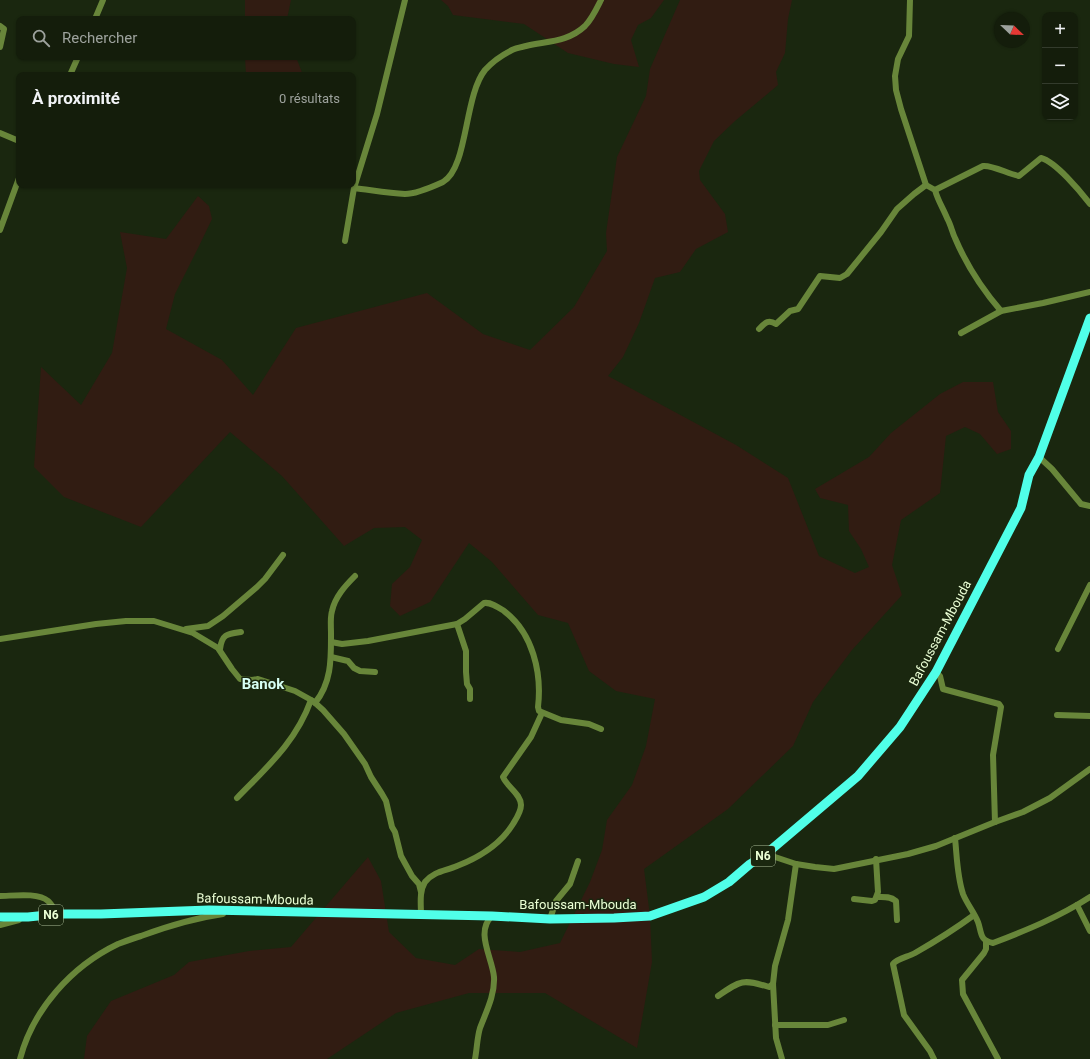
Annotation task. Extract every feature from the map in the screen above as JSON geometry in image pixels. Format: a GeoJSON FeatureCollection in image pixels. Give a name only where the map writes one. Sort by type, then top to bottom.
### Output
{"type":"FeatureCollection","features":[{"type":"Feature","properties":{"kind":"highway","name":"Bafoussam-Mbouda"},"geometry":{"type":"LineString","coordinates":[[0,917],[209,910],[492,916],[550,919],[614,918],[650,916],[704,897],[728,882],[750,864],[766,854],[858,776],[900,727],[936,672],[1021,508],[1029,475],[1039,457],[1089,323]]}},
{"type":"Feature","properties":{"kind":"street"},"geometry":{"type":"LineString","coordinates":[[96,16],[103,0]]}},
{"type":"Feature","properties":{"kind":"street"},"geometry":{"type":"LineString","coordinates":[[356,182],[377,114],[405,0]]}},
{"type":"Feature","properties":{"kind":"street"},"geometry":{"type":"LineString","coordinates":[[345,241],[354,188],[406,194],[416,192],[444,181],[451,175],[458,162],[467,118],[478,82],[485,71],[494,62],[512,50],[564,40],[574,35],[586,25],[601,0]]}},
{"type":"Feature","properties":{"kind":"street"},"geometry":{"type":"LineString","coordinates":[[910,0],[909,36],[898,59],[895,76],[896,90],[926,186],[935,190]]}},
{"type":"Feature","properties":{"kind":"street"},"geometry":{"type":"LineString","coordinates":[[0,26],[4,29],[4,33],[0,47]]}},
{"type":"Feature","properties":{"kind":"street"},"geometry":{"type":"LineString","coordinates":[[71,72],[77,60]]}},
{"type":"Feature","properties":{"kind":"street"},"geometry":{"type":"LineString","coordinates":[[0,133],[16,140]]}},
{"type":"Feature","properties":{"kind":"street"},"geometry":{"type":"LineString","coordinates":[[935,190],[983,166],[988,166],[1007,174],[1019,176],[1041,158],[1050,162],[1079,190],[1090,204]]}},
{"type":"Feature","properties":{"kind":"street"},"geometry":{"type":"LineString","coordinates":[[0,230],[16,186]]}},
{"type":"Feature","properties":{"kind":"street"},"geometry":{"type":"LineString","coordinates":[[759,328],[769,321],[776,324],[790,311],[798,309],[820,276],[840,278],[847,274],[881,232],[897,209],[926,186]]}},
{"type":"Feature","properties":{"kind":"street"},"geometry":{"type":"LineString","coordinates":[[935,190],[938,202],[948,219],[965,258],[981,286],[1001,311]]}},
{"type":"Feature","properties":{"kind":"street"},"geometry":{"type":"LineString","coordinates":[[961,333],[1001,311],[1090,292]]}},
{"type":"Feature","properties":{"kind":"street"},"geometry":{"type":"LineString","coordinates":[[1039,457],[1052,469],[1081,504],[1090,506]]}},
{"type":"Feature","properties":{"kind":"street"},"geometry":{"type":"LineString","coordinates":[[183,629],[208,626],[223,616],[265,579],[283,555]]}},
{"type":"Feature","properties":{"kind":"street"},"geometry":{"type":"LineString","coordinates":[[236,798],[279,755],[313,701],[324,690],[331,657],[332,612],[338,596],[346,584],[356,576]]}},
{"type":"Feature","properties":{"kind":"street"},"geometry":{"type":"LineString","coordinates":[[1058,649],[1090,585]]}},
{"type":"Feature","properties":{"kind":"street"},"geometry":{"type":"LineString","coordinates":[[331,642],[342,644],[368,641],[457,624],[487,602],[501,609],[517,623],[527,638],[539,678],[539,711],[561,720],[589,724],[601,730]]}},
{"type":"Feature","properties":{"kind":"street"},"geometry":{"type":"LineString","coordinates":[[0,639],[113,622],[154,621],[183,629],[220,649],[240,679],[258,679],[295,691],[313,701],[339,728],[365,764],[386,801],[392,827],[397,836],[401,856],[412,876],[419,884],[421,892],[421,915]]}},
{"type":"Feature","properties":{"kind":"street"},"geometry":{"type":"LineString","coordinates":[[457,624],[466,651],[466,672],[467,684],[470,689],[470,699]]}},
{"type":"Feature","properties":{"kind":"street"},"geometry":{"type":"LineString","coordinates":[[220,649],[223,638],[227,634],[241,632]]}},
{"type":"Feature","properties":{"kind":"street"},"geometry":{"type":"LineString","coordinates":[[331,657],[348,662],[360,671],[375,672]]}},
{"type":"Feature","properties":{"kind":"street"},"geometry":{"type":"LineString","coordinates":[[936,672],[940,676],[943,689],[999,704],[1001,707],[993,755],[995,822]]}},
{"type":"Feature","properties":{"kind":"street"},"geometry":{"type":"LineString","coordinates":[[421,892],[425,883],[435,874],[457,866],[488,850],[499,842],[508,830],[521,810],[522,804],[519,798],[505,782],[504,777],[531,737],[542,713]]}},
{"type":"Feature","properties":{"kind":"street"},"geometry":{"type":"LineString","coordinates":[[1057,715],[1090,716]]}},
{"type":"Feature","properties":{"kind":"street"},"geometry":{"type":"LineString","coordinates":[[766,854],[796,864],[834,869],[922,850],[1011,817],[1050,798],[1090,769]]}},
{"type":"Feature","properties":{"kind":"street"},"geometry":{"type":"LineString","coordinates":[[955,838],[960,883],[963,895],[978,922],[981,936],[986,941],[992,943],[1037,926],[1067,912],[1090,897]]}},
{"type":"Feature","properties":{"kind":"street"},"geometry":{"type":"LineString","coordinates":[[854,899],[875,900],[878,892],[876,859]]}},
{"type":"Feature","properties":{"kind":"street"},"geometry":{"type":"LineString","coordinates":[[550,919],[556,901],[570,884],[578,861]]}},
{"type":"Feature","properties":{"kind":"street"},"geometry":{"type":"LineString","coordinates":[[782,1059],[776,1038],[773,984],[775,966],[788,920],[796,864]]}},
{"type":"Feature","properties":{"kind":"street"},"geometry":{"type":"LineString","coordinates":[[0,896],[30,896],[43,898],[50,903],[57,914]]}},
{"type":"Feature","properties":{"kind":"street"},"geometry":{"type":"LineString","coordinates":[[876,896],[887,897],[896,901],[898,920]]}},
{"type":"Feature","properties":{"kind":"street"},"geometry":{"type":"LineString","coordinates":[[1077,905],[1090,930]]}},
{"type":"Feature","properties":{"kind":"street"},"geometry":{"type":"LineString","coordinates":[[20,1059],[29,1034],[42,1011],[68,979],[90,961],[118,944],[153,931],[185,921],[237,911]]}},
{"type":"Feature","properties":{"kind":"street"},"geometry":{"type":"LineString","coordinates":[[934,1059],[904,1015],[893,964],[895,961],[913,954],[934,942],[974,915]]}},
{"type":"Feature","properties":{"kind":"street"},"geometry":{"type":"LineString","coordinates":[[475,1059],[480,1030],[490,1001],[494,978],[484,934],[486,921],[492,916]]}},
{"type":"Feature","properties":{"kind":"street"},"geometry":{"type":"LineString","coordinates":[[0,925],[28,917]]}},
{"type":"Feature","properties":{"kind":"street"},"geometry":{"type":"LineString","coordinates":[[986,941],[986,949],[984,953],[962,980],[963,994],[998,1059]]}},
{"type":"Feature","properties":{"kind":"street"},"geometry":{"type":"LineString","coordinates":[[718,996],[733,985],[742,982],[752,982],[769,987],[773,984]]}},
{"type":"Feature","properties":{"kind":"street"},"geometry":{"type":"LineString","coordinates":[[775,1025],[828,1025],[844,1020]]}},
{"type":"Feature","properties":{"kind":"shaded area"},"geometry":{"type":"Polygon","coordinates":[[[245,0],[291,0],[288,16],[245,16],[245,0]]]}},
{"type":"Feature","properties":{"kind":"shaded area"},"geometry":{"type":"Polygon","coordinates":[[[441,0],[664,0],[651,18],[638,25],[631,40],[639,67],[614,64],[568,53],[524,24],[453,15],[448,6],[441,0]]]}},
{"type":"Feature","properties":{"kind":"shaded area"},"geometry":{"type":"Polygon","coordinates":[[[680,0],[792,0],[788,19],[785,53],[776,72],[778,85],[735,121],[714,141],[699,171],[700,180],[725,214],[728,232],[696,249],[680,272],[655,278],[639,323],[623,357],[608,376],[736,445],[788,478],[819,556],[855,573],[869,567],[861,549],[849,531],[848,505],[820,498],[815,489],[869,457],[891,433],[940,394],[963,382],[993,382],[998,412],[1011,431],[1011,449],[997,454],[980,434],[965,427],[946,436],[940,493],[901,520],[892,565],[902,595],[852,650],[813,702],[793,746],[728,809],[644,869],[650,916],[652,962],[637,1048],[545,993],[469,993],[396,1013],[327,1059],[84,1059],[87,1036],[111,1001],[174,975],[189,962],[249,951],[291,947],[368,857],[381,881],[389,932],[416,958],[455,965],[479,949],[520,952],[560,943],[590,882],[602,850],[607,820],[632,785],[646,746],[655,699],[616,691],[589,671],[568,623],[538,615],[492,562],[469,543],[430,602],[400,616],[390,606],[392,584],[410,567],[422,540],[405,527],[374,528],[344,546],[282,476],[230,432],[141,527],[64,497],[34,467],[41,367],[81,405],[112,353],[127,268],[120,232],[166,239],[198,196],[209,206],[212,219],[175,294],[166,329],[222,360],[253,395],[296,328],[427,293],[483,334],[530,350],[574,307],[607,251],[606,233],[617,157],[646,96],[650,69],[680,0]]]}},
{"type":"Feature","properties":{"kind":"shaded area"},"geometry":{"type":"Polygon","coordinates":[[[245,60],[297,60],[302,72],[246,72],[245,60]]]}},
{"type":"Feature","properties":{"kind":"district","name":"Banok"},"geometry":{"type":"Point","coordinates":[263,684]}}]}
